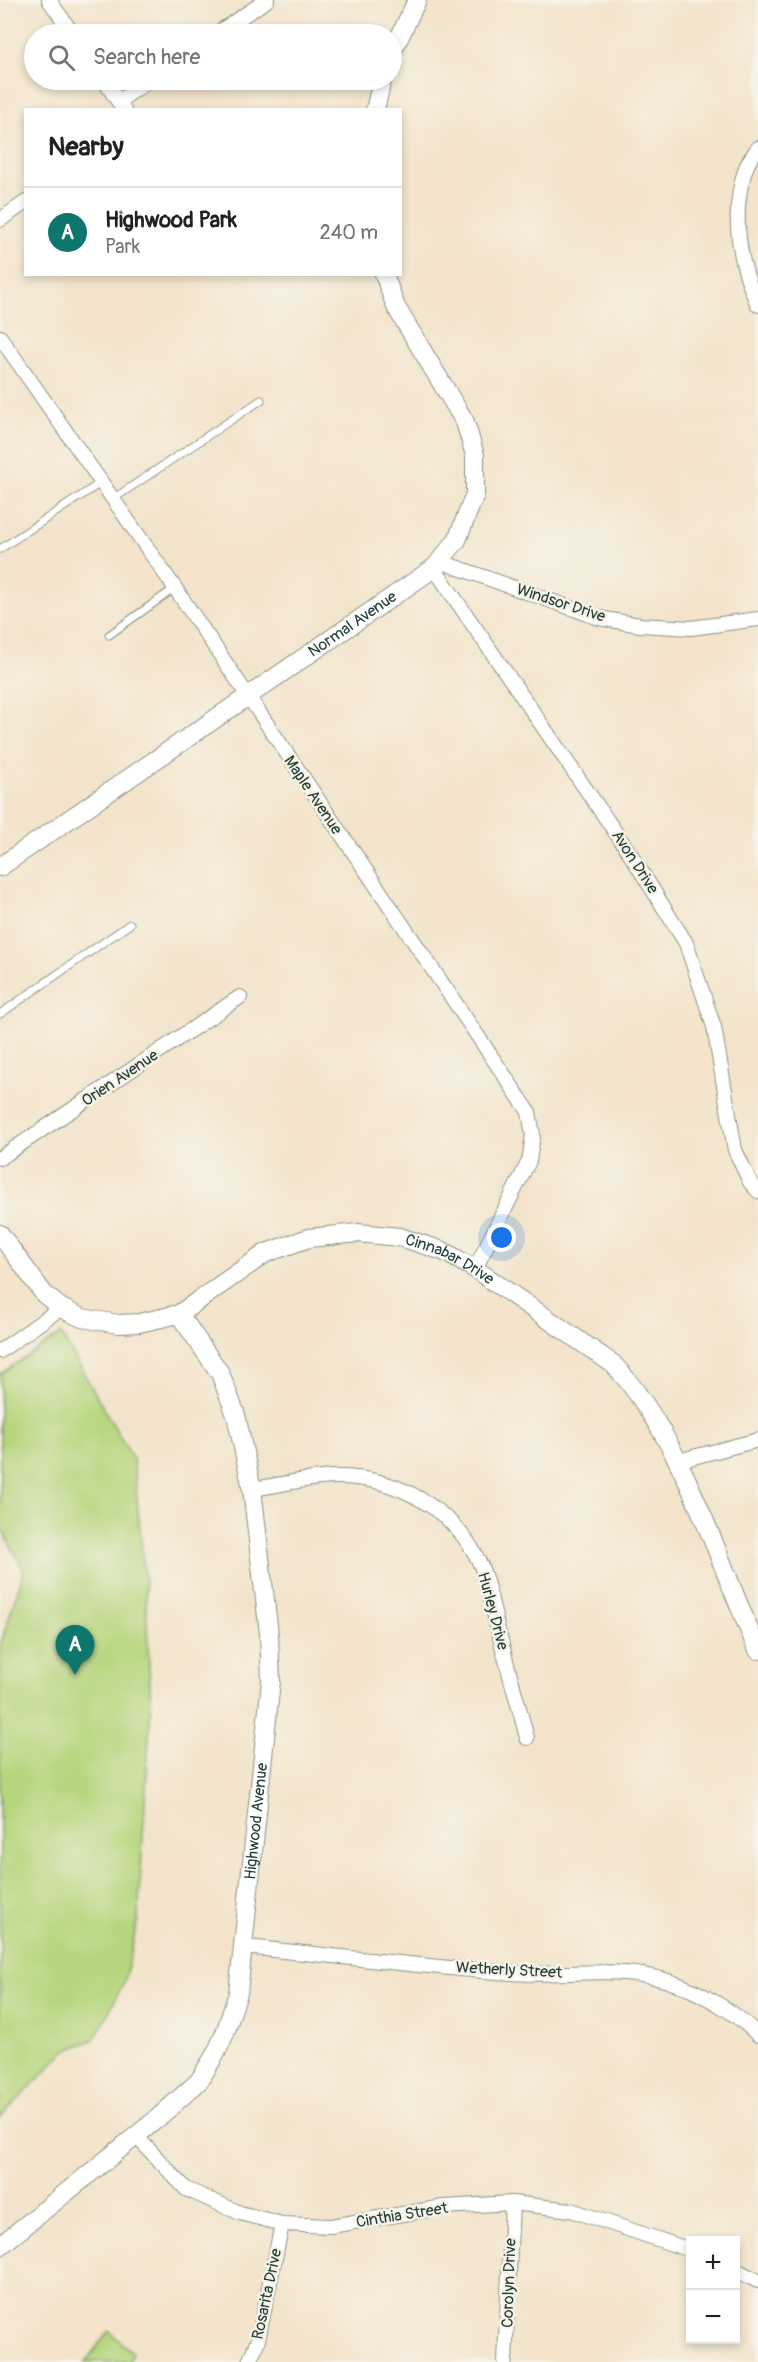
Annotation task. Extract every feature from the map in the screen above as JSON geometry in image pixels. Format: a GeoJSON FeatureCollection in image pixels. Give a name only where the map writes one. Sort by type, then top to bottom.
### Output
{"type":"FeatureCollection","features":[{"type":"Feature","properties":{"kind":"street"},"geometry":{"type":"LineString","coordinates":[[50,0],[66,24]]}},
{"type":"Feature","properties":{"kind":"street"},"geometry":{"type":"LineString","coordinates":[[231,24],[267,0]]}},
{"type":"Feature","properties":{"kind":"street"},"geometry":{"type":"LineString","coordinates":[[402,32],[417,0]]}},
{"type":"Feature","properties":{"kind":"street"},"geometry":{"type":"LineString","coordinates":[[111,90],[122,105],[139,90]]}},
{"type":"Feature","properties":{"kind":"street"},"geometry":{"type":"LineString","coordinates":[[375,108],[380,90]]}},
{"type":"Feature","properties":{"kind":"street"},"geometry":{"type":"LineString","coordinates":[[758,148],[746,166],[741,187],[739,230],[745,272],[758,305]]}},
{"type":"Feature","properties":{"kind":"street"},"geometry":{"type":"LineString","coordinates":[[0,220],[24,203]]}},
{"type":"Feature","properties":{"kind":"street","name":"Normal Avenue"},"geometry":{"type":"LineString","coordinates":[[0,867],[437,564],[457,540],[475,494],[475,455],[465,422],[396,307],[385,276]]}},
{"type":"Feature","properties":{"kind":"street","name":"Maple Avenue"},"geometry":{"type":"LineString","coordinates":[[0,337],[175,588],[529,1112],[533,1135],[529,1161],[475,1269]]}},
{"type":"Feature","properties":{"kind":"street","name":"Windsor Drive"},"geometry":{"type":"LineString","coordinates":[[437,564],[598,618],[640,626],[691,628],[758,619]]}},
{"type":"Feature","properties":{"kind":"street","name":"Avon Drive"},"geometry":{"type":"LineString","coordinates":[[437,564],[629,852],[686,943],[714,1027],[735,1150],[750,1182],[758,1191]]}},
{"type":"Feature","properties":{"kind":"street","name":"Orien Avenue"},"geometry":{"type":"LineString","coordinates":[[0,1158],[240,997]]}},
{"type":"Feature","properties":{"kind":"street","name":"Cinnabar Drive"},"geometry":{"type":"LineString","coordinates":[[0,1234],[44,1294],[61,1308],[82,1318],[119,1324],[139,1323],[179,1314],[266,1253],[309,1238],[332,1234],[377,1233],[400,1237],[443,1251],[475,1269],[613,1364],[629,1382],[678,1461],[758,1650]]}},
{"type":"Feature","properties":{"kind":"street"},"geometry":{"type":"LineString","coordinates":[[0,1351],[61,1308]]}},
{"type":"Feature","properties":{"kind":"street","name":"Highwood Avenue"},"geometry":{"type":"LineString","coordinates":[[0,2246],[158,2118],[199,2081],[216,2053],[238,1993],[271,1681],[269,1634],[252,1489],[236,1415],[220,1373],[179,1314]]}},
{"type":"Feature","properties":{"kind":"street"},"geometry":{"type":"LineString","coordinates":[[678,1461],[758,1440]]}},
{"type":"Feature","properties":{"kind":"street","name":"Hurley Drive"},"geometry":{"type":"LineString","coordinates":[[252,1489],[322,1478],[374,1480],[423,1500],[450,1523],[467,1544],[481,1567],[527,1738]]}},
{"type":"Feature","properties":{"kind":"street","name":"Wetherly Street"},"geometry":{"type":"LineString","coordinates":[[243,1947],[513,1973],[627,1971],[665,1980],[709,1998],[747,2024],[758,2035]]}},
{"type":"Feature","properties":{"kind":"street","name":"Cinthia Street"},"geometry":{"type":"LineString","coordinates":[[135,2136],[186,2189],[240,2214],[282,2224],[331,2226],[444,2207],[512,2203],[572,2210],[686,2249]]}},
{"type":"Feature","properties":{"kind":"street","name":"Corolyn Drive"},"geometry":{"type":"LineString","coordinates":[[505,2362],[512,2203]]}},
{"type":"Feature","properties":{"kind":"street","name":"Rosarita Drive"},"geometry":{"type":"LineString","coordinates":[[249,2362],[258,2340],[282,2224]]}},
{"type":"Feature","properties":{"kind":"street"},"geometry":{"type":"LineString","coordinates":[[740,2272],[758,2281]]}},
{"type":"Feature","properties":{"kind":"lane"},"geometry":{"type":"LineString","coordinates":[[113,499],[261,400]]}},
{"type":"Feature","properties":{"kind":"lane"},"geometry":{"type":"LineString","coordinates":[[0,549],[102,482]]}},
{"type":"Feature","properties":{"kind":"lane"},"geometry":{"type":"LineString","coordinates":[[109,635],[175,588]]}},
{"type":"Feature","properties":{"kind":"lane"},"geometry":{"type":"LineString","coordinates":[[0,1014],[130,924]]}},
{"type":"Feature","properties":{"kind":"green space"},"geometry":{"type":"Polygon","coordinates":[[[61,1334],[133,1459],[145,1582],[151,1705],[138,1919],[124,1983],[95,2039],[65,2051],[0,2118],[0,1645],[24,1571],[0,1525],[0,1374],[61,1334]]]}},
{"type":"Feature","properties":{"kind":"green space"},"geometry":{"type":"Polygon","coordinates":[[[109,2331],[133,2353],[129,2362],[85,2362],[109,2331]]]}},
{"type":"Feature","properties":{"kind":"place","name":"Highwood Park"},"geometry":{"type":"Point","coordinates":[75,1675]}}]}
